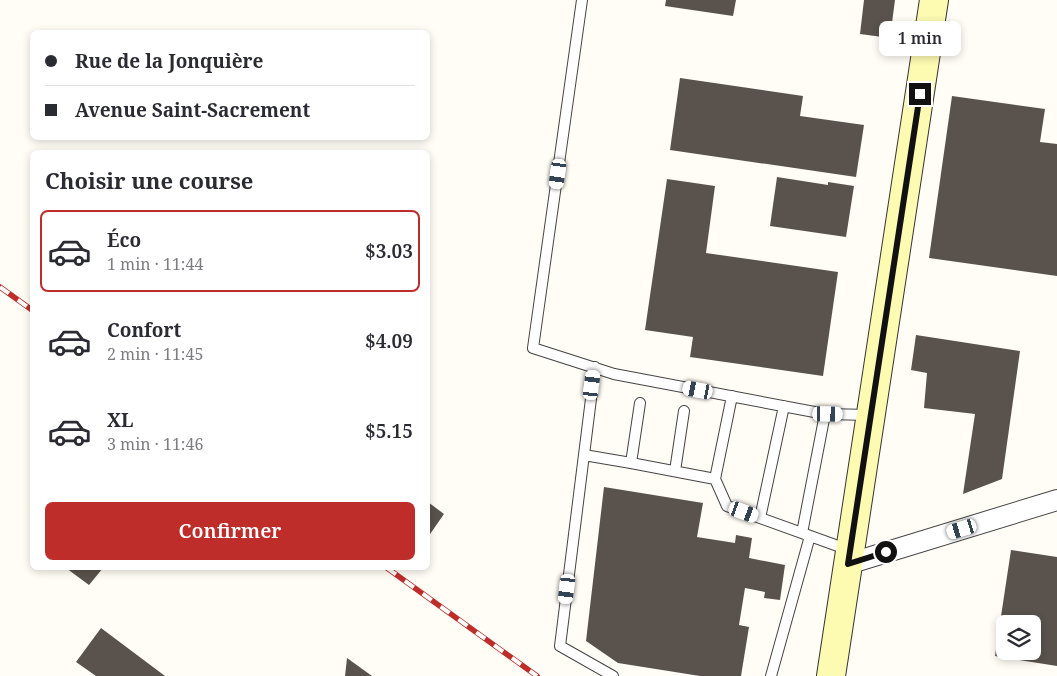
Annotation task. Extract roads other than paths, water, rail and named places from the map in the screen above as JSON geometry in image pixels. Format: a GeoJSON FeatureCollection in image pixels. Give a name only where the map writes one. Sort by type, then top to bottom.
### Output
{"type":"FeatureCollection","features":[{"type":"Feature","properties":{"kind":"main road"},"geometry":{"type":"LineString","coordinates":[[831,676],[934,0]]}},
{"type":"Feature","properties":{"kind":"street"},"geometry":{"type":"LineString","coordinates":[[849,557],[1057,500]]}},
{"type":"Feature","properties":{"kind":"lane"},"geometry":{"type":"LineString","coordinates":[[582,0],[533,348],[614,374],[825,414],[870,415]]}},
{"type":"Feature","properties":{"kind":"lane"},"geometry":{"type":"LineString","coordinates":[[595,367],[560,646],[613,676]]}},
{"type":"Feature","properties":{"kind":"lane"},"geometry":{"type":"LineString","coordinates":[[732,396],[715,479],[728,506],[806,535],[849,557]]}},
{"type":"Feature","properties":{"kind":"lane"},"geometry":{"type":"LineString","coordinates":[[631,463],[640,403]]}},
{"type":"Feature","properties":{"kind":"lane"},"geometry":{"type":"LineString","coordinates":[[760,518],[784,406]]}},
{"type":"Feature","properties":{"kind":"lane"},"geometry":{"type":"LineString","coordinates":[[675,471],[684,411]]}},
{"type":"Feature","properties":{"kind":"lane"},"geometry":{"type":"LineString","coordinates":[[771,676],[806,535],[825,414]]}},
{"type":"Feature","properties":{"kind":"lane"},"geometry":{"type":"LineString","coordinates":[[584,456],[715,479]]}},
{"type":"Feature","properties":{"kind":"railway"},"geometry":{"type":"LineString","coordinates":[[0,287],[30,309]]}},
{"type":"Feature","properties":{"kind":"railway"},"geometry":{"type":"LineString","coordinates":[[390,570],[537,676]]}}]}
